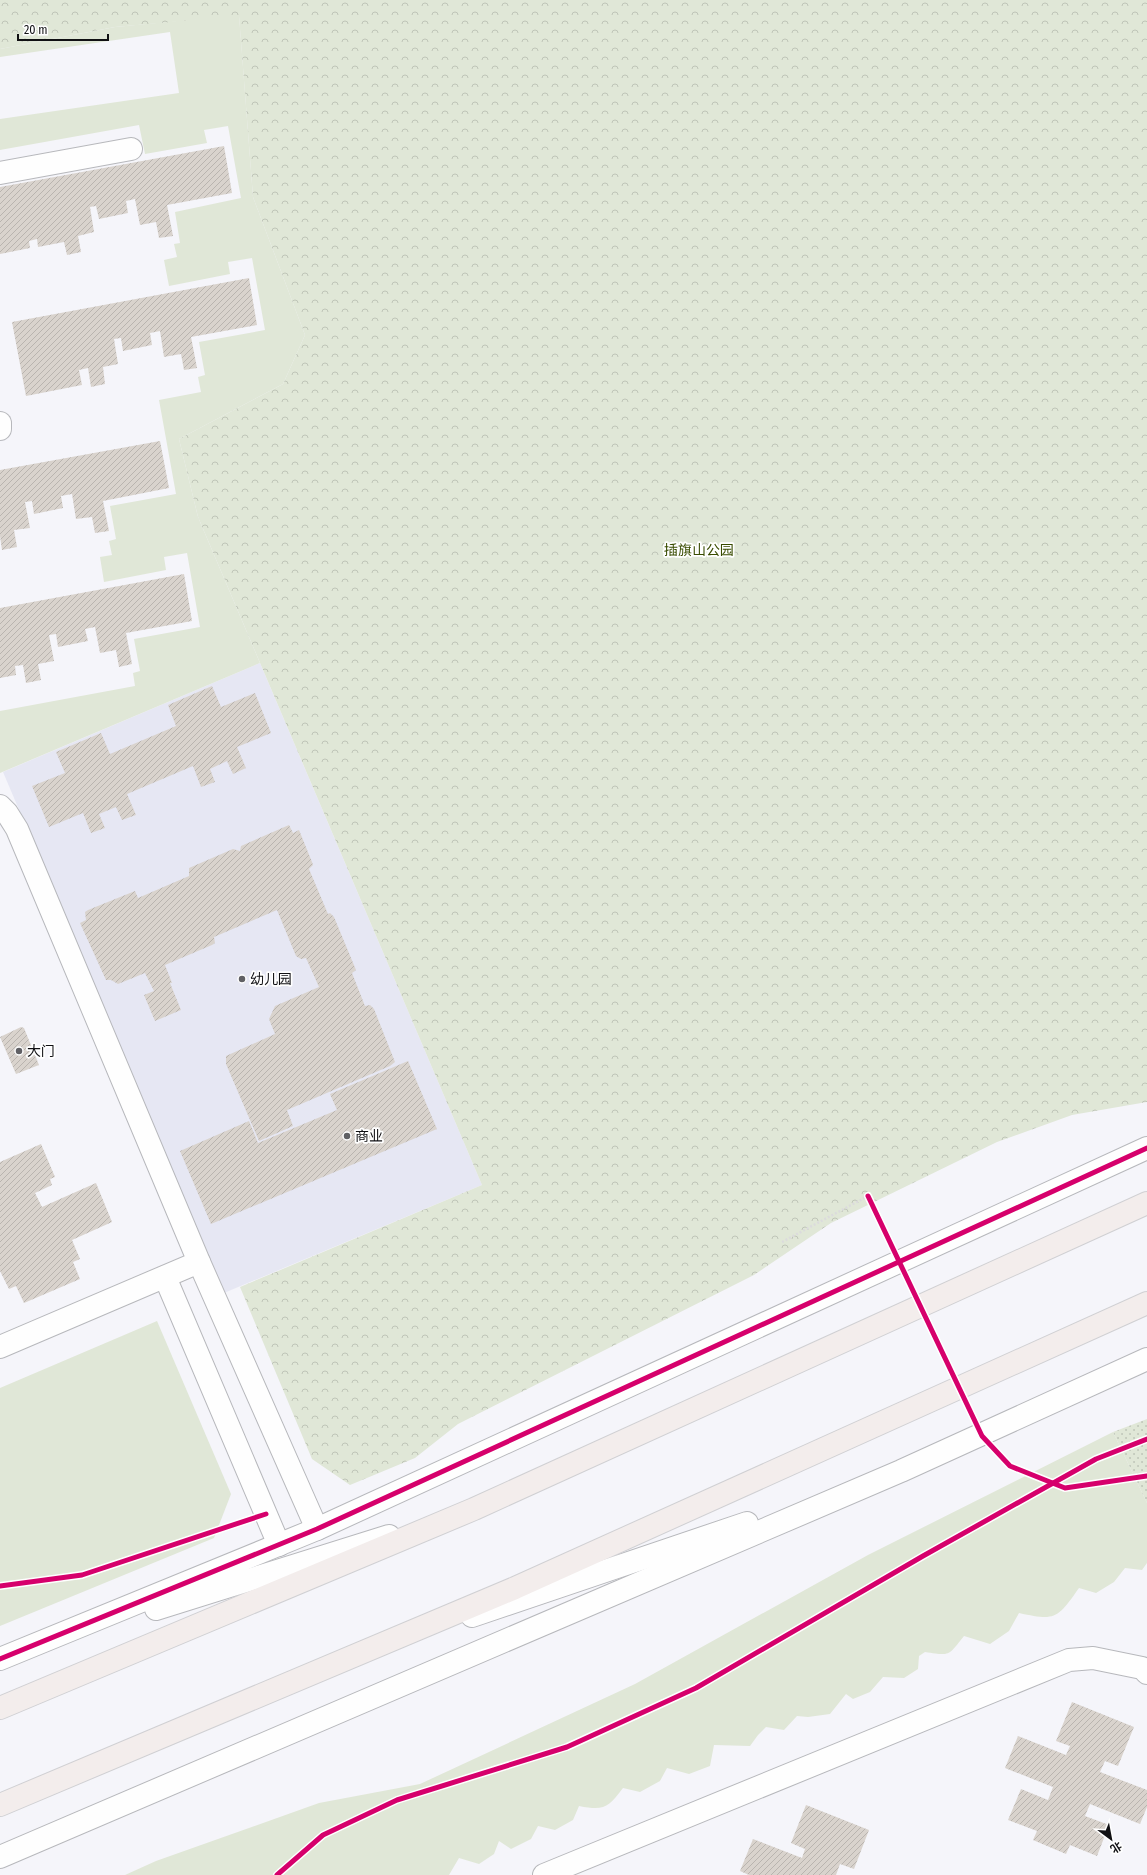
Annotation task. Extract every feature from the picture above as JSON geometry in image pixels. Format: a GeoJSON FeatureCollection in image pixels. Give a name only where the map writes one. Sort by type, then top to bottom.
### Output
{"type":"FeatureCollection","features":[{"type":"Feature","properties":{"kind":"highway"},"geometry":{"type":"LineString","coordinates":[[0,1708],[474,1509],[1147,1203]]}},
{"type":"Feature","properties":{"kind":"highway"},"geometry":{"type":"LineString","coordinates":[[0,1805],[515,1588],[1147,1303]]}},
{"type":"Feature","properties":{"kind":"street"},"geometry":{"type":"LineString","coordinates":[[0,173],[131,149]]}},
{"type":"Feature","properties":{"kind":"street"},"geometry":{"type":"LineString","coordinates":[[0,423],[0,429]]}},
{"type":"Feature","properties":{"kind":"street"},"geometry":{"type":"LineString","coordinates":[[0,806],[8,813],[17,829],[199,1262],[317,1529]]}},
{"type":"Feature","properties":{"kind":"street"},"geometry":{"type":"LineString","coordinates":[[3,1658],[317,1529],[1147,1148]]}},
{"type":"Feature","properties":{"kind":"street"},"geometry":{"type":"LineString","coordinates":[[0,1347],[199,1262]]}},
{"type":"Feature","properties":{"kind":"street"},"geometry":{"type":"LineString","coordinates":[[166,1277],[279,1545]]}},
{"type":"Feature","properties":{"kind":"street"},"geometry":{"type":"LineString","coordinates":[[0,1857],[901,1471],[1147,1359]]}},
{"type":"Feature","properties":{"kind":"street"},"geometry":{"type":"LineString","coordinates":[[367,1651],[901,1471]]}},
{"type":"Feature","properties":{"kind":"street"},"geometry":{"type":"LineString","coordinates":[[3,1658],[474,1509]]}},
{"type":"Feature","properties":{"kind":"street"},"geometry":{"type":"LineString","coordinates":[[544,1875],[1068,1660],[1093,1658],[1142,1668],[1147,1673]]}},
{"type":"Feature","properties":{"kind":"path"},"geometry":{"type":"LineString","coordinates":[[782,1242],[868,1196],[871,1203]]}},
{"type":"Feature","properties":{"kind":"shaded area","name":"幼儿园"},"geometry":{"type":"Polygon","coordinates":[[[260,663],[482,1185],[224,1293],[3,772],[260,663]]]}},
{"type":"Feature","properties":{"kind":"green space","name":"插旗山公园"},"geometry":{"type":"Polygon","coordinates":[[[0,0],[1147,0],[1147,1102],[1072,1115],[997,1142],[831,1223],[754,1275],[458,1424],[415,1458],[350,1485],[312,1459],[240,1287],[482,1185],[198,517],[179,439],[283,384],[305,335],[253,197],[239,16],[115,27],[0,49],[0,0]]]}},
{"type":"Feature","properties":{"kind":"green space"},"geometry":{"type":"Polygon","coordinates":[[[239,15],[253,197],[305,335],[283,384],[179,439],[198,517],[260,663],[0,773],[0,711],[135,686],[133,673],[140,671],[134,639],[200,627],[187,553],[164,557],[166,570],[104,582],[100,557],[112,555],[109,541],[116,539],[110,506],[176,494],[159,400],[201,392],[198,377],[205,375],[199,342],[265,330],[252,258],[228,262],[230,274],[169,286],[164,260],[177,257],[174,244],[180,243],[175,212],[241,198],[228,126],[204,130],[207,143],[145,154],[139,125],[0,150],[0,119],[179,93],[170,32],[0,57],[0,49],[115,27],[239,15]]]}},
{"type":"Feature","properties":{"kind":"green space"},"geometry":{"type":"Polygon","coordinates":[[[157,1321],[231,1494],[214,1538],[0,1626],[0,1388],[157,1321]]]}},
{"type":"Feature","properties":{"kind":"green space"},"geometry":{"type":"Polygon","coordinates":[[[1147,1419],[1147,1503],[1113,1432],[1147,1419]]]}},
{"type":"Feature","properties":{"kind":"green space"},"geometry":{"type":"Polygon","coordinates":[[[1113,1432],[1147,1503],[1147,1563],[1142,1570],[1125,1568],[1114,1582],[1096,1593],[1079,1588],[1066,1606],[1055,1615],[1041,1617],[1019,1613],[1009,1631],[990,1644],[964,1636],[955,1648],[948,1653],[940,1654],[925,1652],[919,1656],[918,1669],[904,1678],[883,1677],[870,1692],[853,1699],[846,1694],[830,1714],[808,1717],[797,1716],[784,1730],[766,1727],[750,1746],[714,1745],[710,1766],[689,1774],[667,1768],[660,1781],[640,1792],[623,1788],[609,1804],[605,1806],[594,1808],[579,1806],[573,1820],[555,1830],[538,1826],[531,1839],[511,1849],[499,1841],[494,1854],[479,1864],[459,1858],[449,1875],[125,1875],[156,1861],[319,1803],[420,1784],[635,1684],[868,1555],[1113,1432]]]}},
{"type":"Feature","properties":{"kind":"building"},"geometry":{"type":"Polygon","coordinates":[[[224,146],[232,193],[167,205],[173,236],[159,238],[156,222],[140,225],[135,199],[126,201],[128,213],[99,219],[96,206],[90,207],[94,232],[78,236],[81,252],[67,255],[64,242],[38,247],[37,239],[29,241],[30,248],[0,254],[0,187],[224,146]]]}},
{"type":"Feature","properties":{"kind":"building"},"geometry":{"type":"Polygon","coordinates":[[[249,278],[257,325],[191,337],[197,368],[184,370],[181,354],[164,357],[160,331],[150,333],[152,345],[123,351],[121,338],[114,339],[118,364],[103,367],[105,384],[91,387],[88,368],[79,370],[82,385],[26,396],[12,322],[249,278]]]}},
{"type":"Feature","properties":{"kind":"building"},"geometry":{"type":"Polygon","coordinates":[[[160,441],[169,488],[103,501],[109,531],[95,533],[92,517],[76,519],[72,494],[61,496],[63,508],[34,514],[32,501],[25,502],[30,528],[14,530],[17,547],[2,550],[0,536],[0,470],[160,441]]]}},
{"type":"Feature","properties":{"kind":"building"},"geometry":{"type":"Polygon","coordinates":[[[184,574],[192,621],[126,633],[132,664],[119,667],[116,650],[100,653],[95,627],[85,629],[88,641],[58,647],[56,634],[49,635],[54,661],[38,664],[41,680],[26,683],[23,665],[15,666],[16,675],[0,678],[0,608],[184,574]]]}},
{"type":"Feature","properties":{"kind":"building"},"geometry":{"type":"Polygon","coordinates":[[[212,686],[221,707],[255,693],[271,733],[237,747],[246,768],[233,774],[227,761],[210,769],[215,782],[201,787],[193,766],[127,794],[136,815],[122,820],[116,807],[99,814],[105,828],[91,833],[83,813],[49,827],[32,786],[65,773],[56,752],[101,733],[110,754],[176,726],[168,705],[212,686]]]}},
{"type":"Feature","properties":{"kind":"building"},"geometry":{"type":"Polygon","coordinates":[[[289,825],[293,833],[299,830],[313,865],[309,869],[328,914],[330,913],[334,917],[356,970],[352,973],[365,1006],[370,1005],[374,1009],[395,1062],[390,1066],[287,1110],[293,1126],[259,1141],[226,1064],[226,1056],[275,1034],[269,1019],[275,1006],[319,987],[306,958],[301,959],[296,956],[277,910],[214,937],[215,943],[212,945],[165,965],[172,983],[170,983],[181,1010],[155,1021],[144,995],[154,991],[145,973],[118,984],[111,980],[106,980],[80,923],[86,920],[85,912],[88,910],[135,891],[138,898],[189,876],[189,868],[233,849],[240,851],[241,846],[289,825]]]}},
{"type":"Feature","properties":{"kind":"building","name":"大门"},"geometry":{"type":"Polygon","coordinates":[[[21,1027],[24,1028],[39,1065],[16,1074],[0,1037],[21,1027]]]}},
{"type":"Feature","properties":{"kind":"building","name":"商业"},"geometry":{"type":"Polygon","coordinates":[[[408,1061],[437,1129],[211,1224],[180,1151],[249,1121],[258,1143],[337,1110],[330,1094],[408,1061]]]}},
{"type":"Feature","properties":{"kind":"building"},"geometry":{"type":"Polygon","coordinates":[[[41,1144],[55,1177],[50,1179],[52,1185],[35,1193],[42,1207],[96,1183],[112,1222],[72,1240],[80,1259],[73,1262],[80,1279],[24,1303],[16,1286],[9,1289],[0,1271],[0,1162],[41,1144]]]}},
{"type":"Feature","properties":{"kind":"building"},"geometry":{"type":"Polygon","coordinates":[[[1072,1702],[1134,1727],[1118,1766],[1105,1761],[1100,1772],[1147,1790],[1147,1807],[1140,1824],[1090,1804],[1085,1816],[1109,1825],[1097,1856],[1070,1845],[1066,1854],[1033,1840],[1037,1831],[1008,1820],[1021,1789],[1048,1800],[1053,1787],[1005,1768],[1018,1736],[1066,1755],[1070,1746],[1056,1741],[1072,1702]]]}},
{"type":"Feature","properties":{"kind":"building"},"geometry":{"type":"Polygon","coordinates":[[[806,1805],[869,1830],[854,1869],[840,1864],[836,1875],[749,1875],[740,1871],[753,1839],[802,1858],[805,1849],[791,1843],[806,1805]]]}},
{"type":"Feature","properties":{"kind":"cycle path"},"geometry":{"type":"LineString","coordinates":[[0,1659],[317,1529],[1147,1148]]}},
{"type":"Feature","properties":{"kind":"cycle path"},"geometry":{"type":"LineString","coordinates":[[868,1196],[982,1436],[1010,1466],[1065,1488],[1147,1476]]}},
{"type":"Feature","properties":{"kind":"cycle path"},"geometry":{"type":"LineString","coordinates":[[277,1875],[323,1835],[397,1800],[567,1747],[696,1688],[923,1556],[1096,1459],[1147,1439]]}},
{"type":"Feature","properties":{"kind":"cycle path"},"geometry":{"type":"LineString","coordinates":[[0,1586],[82,1575],[266,1514]]}},
{"type":"Feature","properties":{"kind":"place","name":"幼儿园"},"geometry":{"type":"Point","coordinates":[242,979]}},
{"type":"Feature","properties":{"kind":"place","name":"大门"},"geometry":{"type":"Point","coordinates":[19,1051]}},
{"type":"Feature","properties":{"kind":"place","name":"商业"},"geometry":{"type":"Point","coordinates":[347,1136]}}]}
